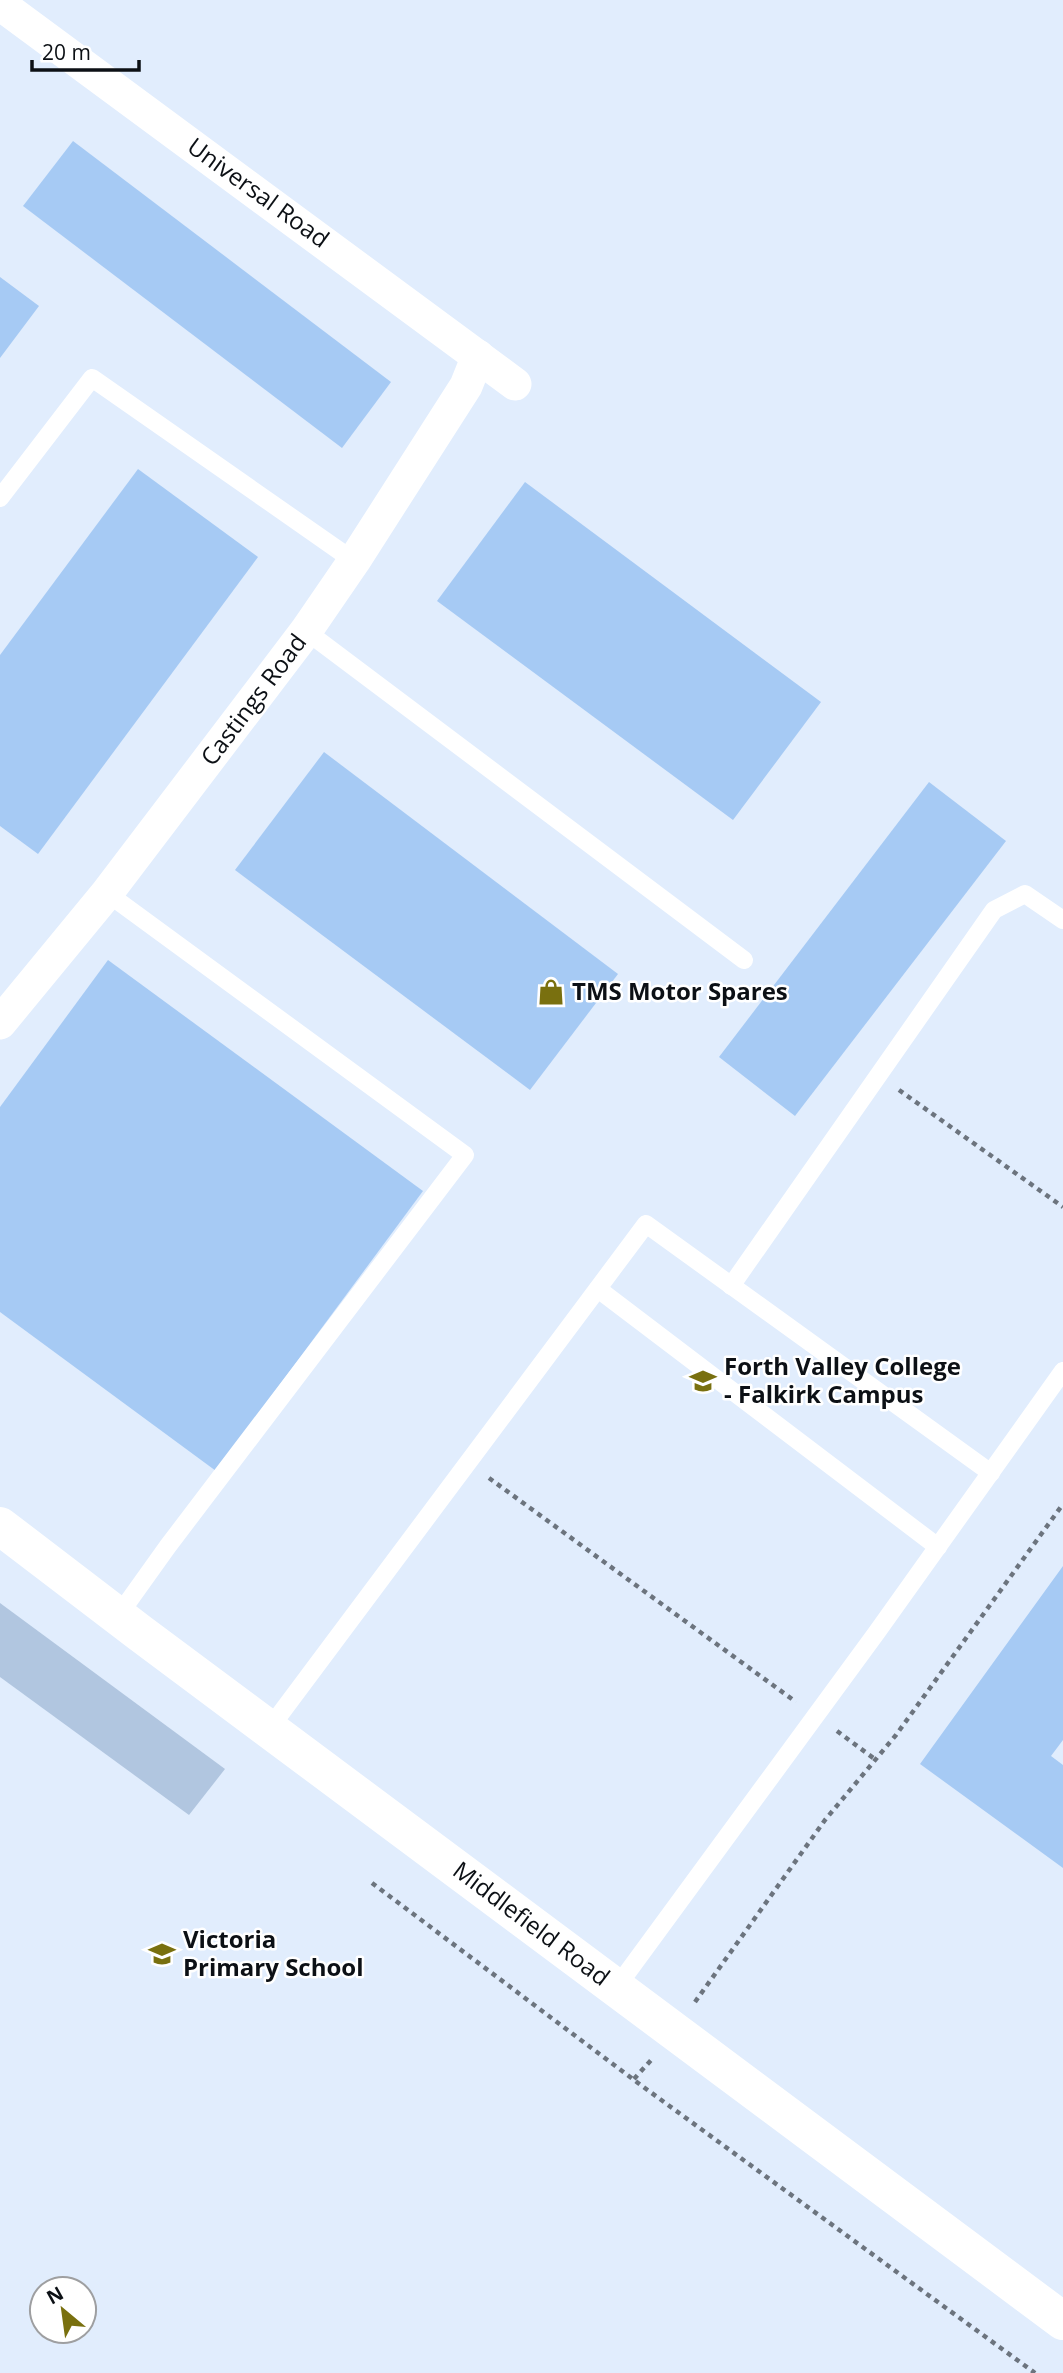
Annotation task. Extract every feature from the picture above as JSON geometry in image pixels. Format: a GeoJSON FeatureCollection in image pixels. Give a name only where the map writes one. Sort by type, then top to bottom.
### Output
{"type":"FeatureCollection","features":[{"type":"Feature","properties":{"kind":"street","name":"Universal Road"},"geometry":{"type":"LineString","coordinates":[[0,4],[515,384]]}},
{"type":"Feature","properties":{"kind":"street","name":"Castings Road"},"geometry":{"type":"LineString","coordinates":[[0,1023],[107,893],[306,631],[466,386],[478,356]]}},
{"type":"Feature","properties":{"kind":"street","name":"Middlefield Road"},"geometry":{"type":"LineString","coordinates":[[0,1526],[1063,2321]]}},
{"type":"Feature","properties":{"kind":"lane"},"geometry":{"type":"LineString","coordinates":[[0,498],[92,378],[354,561]]}},
{"type":"Feature","properties":{"kind":"lane"},"geometry":{"type":"LineString","coordinates":[[306,631],[744,960]]}},
{"type":"Feature","properties":{"kind":"lane"},"geometry":{"type":"LineString","coordinates":[[107,893],[465,1155],[168,1546],[118,1616]]}},
{"type":"Feature","properties":{"kind":"lane"},"geometry":{"type":"LineString","coordinates":[[731,1286],[994,910],[1025,894],[1063,920]]}},
{"type":"Feature","properties":{"kind":"lane"},"geometry":{"type":"LineString","coordinates":[[269,1729],[646,1224],[991,1473]]}},
{"type":"Feature","properties":{"kind":"lane"},"geometry":{"type":"LineString","coordinates":[[598,1289],[937,1547]]}},
{"type":"Feature","properties":{"kind":"lane"},"geometry":{"type":"LineString","coordinates":[[616,1988],[816,1716],[1063,1371]]}},
{"type":"Feature","properties":{"kind":"path"},"geometry":{"type":"LineString","coordinates":[[878,1076],[1063,1206]]}},
{"type":"Feature","properties":{"kind":"path"},"geometry":{"type":"LineString","coordinates":[[468,1463],[876,1760]]}},
{"type":"Feature","properties":{"kind":"path"},"geometry":{"type":"LineString","coordinates":[[634,2079],[674,2031],[825,1820],[896,1735],[1063,1504]]}},
{"type":"Feature","properties":{"kind":"path"},"geometry":{"type":"LineString","coordinates":[[372,1883],[1035,2373]]}},
{"type":"Feature","properties":{"kind":"shaded area"},"geometry":{"type":"Polygon","coordinates":[[[0,1603],[225,1769],[189,1815],[0,1677],[0,1603]]]}},
{"type":"Feature","properties":{"kind":"building"},"geometry":{"type":"Polygon","coordinates":[[[73,141],[391,382],[342,448],[23,206],[73,141]]]}},
{"type":"Feature","properties":{"kind":"building"},"geometry":{"type":"Polygon","coordinates":[[[0,277],[39,306],[0,358],[0,277]]]}},
{"type":"Feature","properties":{"kind":"building"},"geometry":{"type":"Polygon","coordinates":[[[138,469],[258,557],[38,854],[0,826],[0,655],[138,469]]]}},
{"type":"Feature","properties":{"kind":"building"},"geometry":{"type":"Polygon","coordinates":[[[525,482],[821,702],[733,820],[437,601],[525,482]]]}},
{"type":"Feature","properties":{"kind":"building"},"geometry":{"type":"Polygon","coordinates":[[[324,752],[618,974],[530,1090],[235,870],[324,752]]]}},
{"type":"Feature","properties":{"kind":"building"},"geometry":{"type":"Polygon","coordinates":[[[929,782],[1006,841],[795,1116],[719,1057],[929,782]]]}},
{"type":"Feature","properties":{"kind":"building"},"geometry":{"type":"Polygon","coordinates":[[[108,960],[423,1191],[216,1471],[0,1312],[0,1107],[108,960]]]}},
{"type":"Feature","properties":{"kind":"building"},"geometry":{"type":"Polygon","coordinates":[[[1063,1566],[1063,1740],[1051,1756],[1063,1765],[1063,1868],[920,1764],[1063,1566]]]}},
{"type":"Feature","properties":{"kind":"place","name":"TMS Motor Spares"},"geometry":{"type":"Point","coordinates":[551,992]}},
{"type":"Feature","properties":{"kind":"place","name":"Forth Valley College - Falkirk Campus"},"geometry":{"type":"Point","coordinates":[703,1381]}},
{"type":"Feature","properties":{"kind":"place","name":"Victoria Primary School"},"geometry":{"type":"Point","coordinates":[162,1954]}}]}
